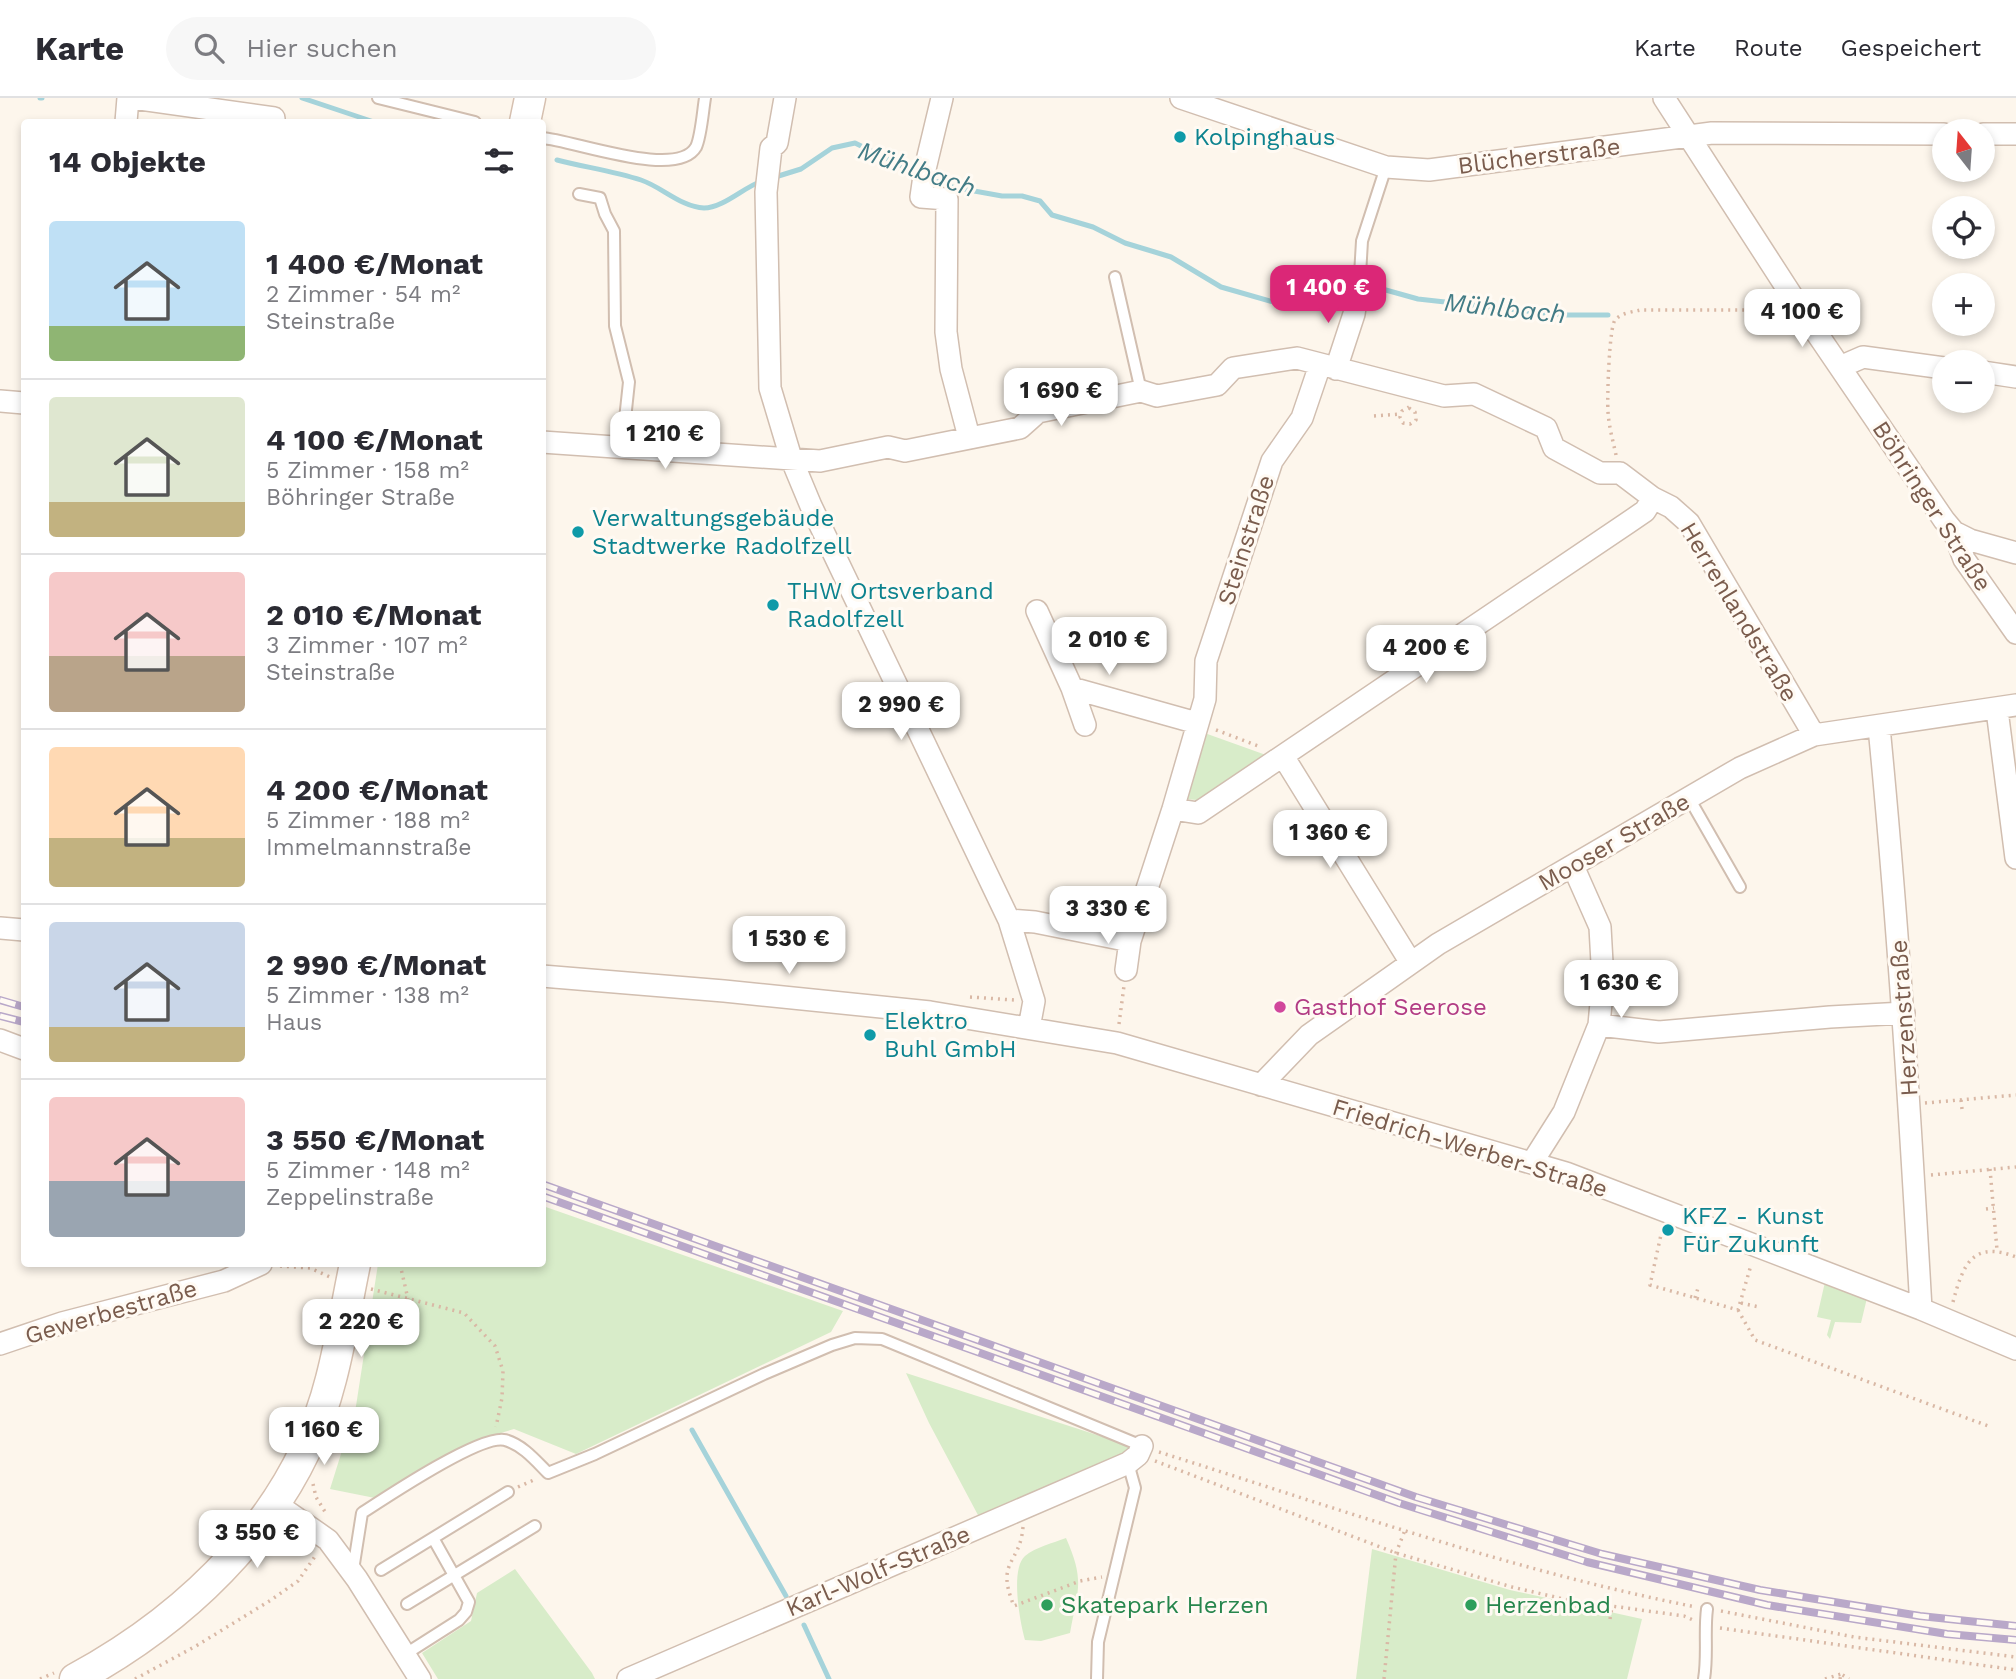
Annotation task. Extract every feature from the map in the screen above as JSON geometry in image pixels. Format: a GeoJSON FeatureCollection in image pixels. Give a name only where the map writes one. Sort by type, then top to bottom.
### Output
{"type":"FeatureCollection","features":[{"type":"Feature","properties":{"kind":"main road"},"geometry":{"type":"LineString","coordinates":[[526,119],[530,98]]}},
{"type":"Feature","properties":{"kind":"main road"},"geometry":{"type":"LineString","coordinates":[[65,1676],[135,1644],[193,1597],[250,1539],[295,1469],[323,1405],[331,1379],[346,1275]]}},
{"type":"Feature","properties":{"kind":"street"},"geometry":{"type":"LineString","coordinates":[[126,119],[130,98],[274,119]]}},
{"type":"Feature","properties":{"kind":"street"},"geometry":{"type":"LineString","coordinates":[[785,98],[777,143],[771,148],[766,192],[770,388],[791,458],[811,506],[1009,920],[1034,1001],[1029,1028]]}},
{"type":"Feature","properties":{"kind":"street"},"geometry":{"type":"LineString","coordinates":[[942,98],[921,197],[947,199],[946,332],[951,369],[969,437]]}},
{"type":"Feature","properties":{"kind":"street","name":"Blücherstraße"},"geometry":{"type":"LineString","coordinates":[[1181,98],[1386,167],[1429,170],[1712,133],[1932,134]]}},
{"type":"Feature","properties":{"kind":"street","name":"Böhringer Straße"},"geometry":{"type":"LineString","coordinates":[[1664,98],[1794,300],[1954,531],[1964,559],[2016,634]]}},
{"type":"Feature","properties":{"kind":"street"},"geometry":{"type":"LineString","coordinates":[[1995,134],[2016,134]]}},
{"type":"Feature","properties":{"kind":"street","name":"Steinstraße"},"geometry":{"type":"LineString","coordinates":[[1126,971],[1130,941],[1205,699],[1206,661],[1272,461],[1302,418],[1354,314],[1359,281]]}},
{"type":"Feature","properties":{"kind":"street"},"geometry":{"type":"LineString","coordinates":[[1840,367],[1863,357],[1932,366]]}},
{"type":"Feature","properties":{"kind":"street","name":"Herrenlandstraße"},"geometry":{"type":"LineString","coordinates":[[546,442],[820,461],[888,447],[905,451],[1020,428],[1038,412],[1141,391],[1157,396],[1217,385],[1233,368],[1297,358],[1411,398],[1474,394],[1546,428],[1554,447],[1600,473],[1620,473],[1653,498],[1671,507],[1689,523],[1814,735]]}},
{"type":"Feature","properties":{"kind":"street"},"geometry":{"type":"LineString","coordinates":[[1995,374],[2016,377]]}},
{"type":"Feature","properties":{"kind":"street"},"geometry":{"type":"LineString","coordinates":[[0,401],[21,403]]}},
{"type":"Feature","properties":{"kind":"street"},"geometry":{"type":"LineString","coordinates":[[1173,809],[1198,813],[1645,511],[1653,498]]}},
{"type":"Feature","properties":{"kind":"street"},"geometry":{"type":"LineString","coordinates":[[1954,531],[1970,540],[2016,553]]}},
{"type":"Feature","properties":{"kind":"street"},"geometry":{"type":"LineString","coordinates":[[1037,611],[1072,688],[1085,725]]}},
{"type":"Feature","properties":{"kind":"street"},"geometry":{"type":"LineString","coordinates":[[1072,688],[1197,723]]}},
{"type":"Feature","properties":{"kind":"street"},"geometry":{"type":"LineString","coordinates":[[2006,708],[2016,858]]}},
{"type":"Feature","properties":{"kind":"street","name":"Mooser Straße"},"geometry":{"type":"LineString","coordinates":[[1261,1085],[1310,1035],[1438,944],[1740,768],[1814,735],[2006,708]]}},
{"type":"Feature","properties":{"kind":"street","name":"Herzenstraße"},"geometry":{"type":"LineString","coordinates":[[1879,727],[1904,1013],[1920,1310]]}},
{"type":"Feature","properties":{"kind":"street"},"geometry":{"type":"LineString","coordinates":[[1283,756],[1411,964]]}},
{"type":"Feature","properties":{"kind":"street"},"geometry":{"type":"LineString","coordinates":[[1532,1161],[1564,1112],[1599,1025],[1603,981],[1600,927],[1573,866]]}},
{"type":"Feature","properties":{"kind":"street"},"geometry":{"type":"LineString","coordinates":[[1009,920],[1035,922],[1130,941]]}},
{"type":"Feature","properties":{"kind":"street"},"geometry":{"type":"LineString","coordinates":[[0,928],[21,930]]}},
{"type":"Feature","properties":{"kind":"street","name":"Friedrich-Werber-Straße"},"geometry":{"type":"LineString","coordinates":[[546,975],[930,1012],[1116,1043],[1532,1161],[2016,1349]]}},
{"type":"Feature","properties":{"kind":"street"},"geometry":{"type":"LineString","coordinates":[[1599,1025],[1659,1032],[1904,1013]]}},
{"type":"Feature","properties":{"kind":"street"},"geometry":{"type":"LineString","coordinates":[[0,1040],[21,1048]]}},
{"type":"Feature","properties":{"kind":"street","name":"Gewerbestraße"},"geometry":{"type":"LineString","coordinates":[[0,1344],[62,1323],[224,1281],[254,1267]]}},
{"type":"Feature","properties":{"kind":"street","name":"Karl-Wolf-Straße"},"geometry":{"type":"LineString","coordinates":[[628,1679],[1019,1510],[1136,1455]]}},
{"type":"Feature","properties":{"kind":"street"},"geometry":{"type":"LineString","coordinates":[[275,1503],[328,1540],[420,1679]]}},
{"type":"Feature","properties":{"kind":"lane"},"geometry":{"type":"LineString","coordinates":[[378,98],[463,119]]}},
{"type":"Feature","properties":{"kind":"lane"},"geometry":{"type":"LineString","coordinates":[[546,139],[664,161],[687,156],[696,146],[705,98]]}},
{"type":"Feature","properties":{"kind":"lane","name":"Steinstraße"},"geometry":{"type":"LineString","coordinates":[[1359,281],[1362,241],[1386,167]]}},
{"type":"Feature","properties":{"kind":"lane"},"geometry":{"type":"LineString","coordinates":[[579,194],[600,198],[614,231],[615,326],[629,382],[622,447]]}},
{"type":"Feature","properties":{"kind":"lane"},"geometry":{"type":"LineString","coordinates":[[1115,277],[1141,391]]}},
{"type":"Feature","properties":{"kind":"lane"},"geometry":{"type":"LineString","coordinates":[[1689,798],[1740,887]]}},
{"type":"Feature","properties":{"kind":"lane"},"geometry":{"type":"LineString","coordinates":[[352,1573],[362,1513],[399,1488],[493,1440],[505,1440],[526,1451],[548,1473],[832,1345],[855,1338],[882,1339],[1136,1455],[1135,1488],[1098,1642],[1097,1679]]}},
{"type":"Feature","properties":{"kind":"lane"},"geometry":{"type":"LineString","coordinates":[[764,1374],[769,1386]]}},
{"type":"Feature","properties":{"kind":"lane"},"geometry":{"type":"LineString","coordinates":[[381,1570],[508,1492]]}},
{"type":"Feature","properties":{"kind":"lane"},"geometry":{"type":"LineString","coordinates":[[407,1604],[535,1525]]}},
{"type":"Feature","properties":{"kind":"lane"},"geometry":{"type":"LineString","coordinates":[[404,1655],[459,1620],[466,1612],[469,1602],[433,1538]]}},
{"type":"Feature","properties":{"kind":"lane"},"geometry":{"type":"LineString","coordinates":[[1704,1679],[1707,1663],[1707,1609]]}},
{"type":"Feature","properties":{"kind":"path"},"geometry":{"type":"LineString","coordinates":[[1620,473],[1608,410],[1612,327],[1615,320],[1624,314],[1640,310],[1767,310],[1794,300]]}},
{"type":"Feature","properties":{"kind":"path"},"geometry":{"type":"LineString","coordinates":[[1411,398],[1416,419],[1410,424],[1403,423],[1401,414],[1411,398]]}},
{"type":"Feature","properties":{"kind":"path"},"geometry":{"type":"LineString","coordinates":[[1374,416],[1401,414]]}},
{"type":"Feature","properties":{"kind":"path"},"geometry":{"type":"LineString","coordinates":[[1197,723],[1283,756]]}},
{"type":"Feature","properties":{"kind":"path"},"geometry":{"type":"LineString","coordinates":[[1116,1043],[1126,971]]}},
{"type":"Feature","properties":{"kind":"path"},"geometry":{"type":"LineString","coordinates":[[1909,1105],[2016,1095]]}},
{"type":"Feature","properties":{"kind":"path"},"geometry":{"type":"LineString","coordinates":[[1961,1100],[1962,1109]]}},
{"type":"Feature","properties":{"kind":"path"},"geometry":{"type":"LineString","coordinates":[[1913,1176],[2016,1167]]}},
{"type":"Feature","properties":{"kind":"path"},"geometry":{"type":"LineString","coordinates":[[1990,1169],[1997,1250]]}},
{"type":"Feature","properties":{"kind":"path"},"geometry":{"type":"LineString","coordinates":[[1986,1209],[1994,1209]]}},
{"type":"Feature","properties":{"kind":"path"},"geometry":{"type":"LineString","coordinates":[[1666,1211],[1650,1285],[1738,1310],[1755,1340],[1991,1427]]}},
{"type":"Feature","properties":{"kind":"path"},"geometry":{"type":"LineString","coordinates":[[1948,1321],[1961,1272],[1975,1255],[1997,1250],[2016,1257]]}},
{"type":"Feature","properties":{"kind":"path"},"geometry":{"type":"LineString","coordinates":[[1738,1310],[1750,1265],[1762,1268]]}},
{"type":"Feature","properties":{"kind":"path"},"geometry":{"type":"LineString","coordinates":[[290,1267],[346,1275],[408,1298],[464,1313],[495,1346],[503,1371],[502,1398],[493,1440]]}},
{"type":"Feature","properties":{"kind":"path"},"geometry":{"type":"LineString","coordinates":[[401,1267],[408,1298]]}},
{"type":"Feature","properties":{"kind":"path"},"geometry":{"type":"LineString","coordinates":[[329,1289],[346,1275]]}},
{"type":"Feature","properties":{"kind":"path"},"geometry":{"type":"LineString","coordinates":[[1695,1298],[1698,1288]]}},
{"type":"Feature","properties":{"kind":"path"},"geometry":{"type":"LineString","coordinates":[[1741,1303],[1760,1305]]}},
{"type":"Feature","properties":{"kind":"path"},"geometry":{"type":"LineString","coordinates":[[1136,1455],[1512,1562],[1647,1597],[1854,1637],[2016,1657]]}},
{"type":"Feature","properties":{"kind":"path"},"geometry":{"type":"LineString","coordinates":[[1136,1455],[1396,1553],[1511,1587],[1568,1600],[1684,1616],[1705,1626],[2016,1670]]}},
{"type":"Feature","properties":{"kind":"path"},"geometry":{"type":"LineString","coordinates":[[508,1492],[548,1473]]}},
{"type":"Feature","properties":{"kind":"path"},"geometry":{"type":"LineString","coordinates":[[1019,1510],[1024,1523],[1022,1538],[1005,1572],[1007,1591],[1014,1606],[1080,1581],[1114,1575]]}},
{"type":"Feature","properties":{"kind":"path"},"geometry":{"type":"LineString","coordinates":[[1384,1679],[1396,1553],[1405,1530]]}},
{"type":"Feature","properties":{"kind":"path"},"geometry":{"type":"LineString","coordinates":[[1610,1619],[1612,1607]]}},
{"type":"Feature","properties":{"kind":"path"},"geometry":{"type":"LineString","coordinates":[[40,1679],[65,1676]]}},
{"type":"Feature","properties":{"kind":"path"},"geometry":{"type":"LineString","coordinates":[[1825,1679],[1849,1679]]}},
{"type":"Feature","properties":{"kind":"green space"},"geometry":{"type":"Polygon","coordinates":[[[1199,731],[1266,755],[1263,760],[1197,800],[1185,799],[1199,731]]]}},
{"type":"Feature","properties":{"kind":"green space"},"geometry":{"type":"Polygon","coordinates":[[[546,1207],[843,1311],[831,1332],[576,1454],[514,1429],[474,1441],[375,1498],[330,1489],[356,1406],[378,1267],[546,1267],[546,1207]]]}},
{"type":"Feature","properties":{"kind":"green space"},"geometry":{"type":"Polygon","coordinates":[[[1825,1282],[1867,1298],[1861,1323],[1835,1322],[1830,1339],[1827,1335],[1831,1320],[1817,1317],[1825,1282]]]}},
{"type":"Feature","properties":{"kind":"green space"},"geometry":{"type":"Polygon","coordinates":[[[906,1373],[1131,1446],[1127,1457],[979,1517],[906,1373]]]}},
{"type":"Feature","properties":{"kind":"green space","name":"Skatepark Herzen"},"geometry":{"type":"Polygon","coordinates":[[[1066,1538],[1078,1575],[1070,1633],[1041,1641],[1025,1640],[1017,1596],[1020,1563],[1034,1550],[1066,1538]]]}},
{"type":"Feature","properties":{"kind":"green space","name":"Herzenbad"},"geometry":{"type":"Polygon","coordinates":[[[1372,1549],[1510,1590],[1642,1619],[1627,1679],[1356,1679],[1372,1549]]]}},
{"type":"Feature","properties":{"kind":"green space"},"geometry":{"type":"Polygon","coordinates":[[[515,1569],[595,1679],[438,1679],[422,1653],[471,1621],[477,1593],[515,1569]]]}},
{"type":"Feature","properties":{"kind":"waterway","name":"Mühlbach"},"geometry":{"type":"LineString","coordinates":[[302,98],[365,119]]}},
{"type":"Feature","properties":{"kind":"waterway","name":"Mühlbach"},"geometry":{"type":"LineString","coordinates":[[772,178],[801,169],[832,148],[855,143],[918,174]]}},
{"type":"Feature","properties":{"kind":"waterway","name":"Mühlbach"},"geometry":{"type":"LineString","coordinates":[[557,160],[641,180],[679,201],[704,208],[719,205],[762,181]]}},
{"type":"Feature","properties":{"kind":"waterway","name":"Mühlbach"},"geometry":{"type":"LineString","coordinates":[[930,179],[952,187],[1002,196],[1022,196],[1040,201],[1052,215],[1093,227],[1125,243],[1171,257],[1221,287],[1291,307],[1303,305],[1323,286],[1350,280],[1418,299],[1563,315],[1608,315]]}},
{"type":"Feature","properties":{"kind":"waterway"},"geometry":{"type":"LineString","coordinates":[[692,1430],[786,1596]]}},
{"type":"Feature","properties":{"kind":"waterway"},"geometry":{"type":"LineString","coordinates":[[804,1625],[829,1679]]}},
{"type":"Feature","properties":{"kind":"railway"},"geometry":{"type":"LineString","coordinates":[[0,1000],[21,1006]]}},
{"type":"Feature","properties":{"kind":"railway"},"geometry":{"type":"LineString","coordinates":[[0,1016],[21,1021]]}},
{"type":"Feature","properties":{"kind":"railway"},"geometry":{"type":"LineString","coordinates":[[546,1185],[1416,1497],[1602,1554],[1760,1590],[1920,1616],[2016,1626]]}},
{"type":"Feature","properties":{"kind":"railway"},"geometry":{"type":"LineString","coordinates":[[546,1197],[1399,1503],[1587,1562],[1767,1605],[1947,1634],[2016,1640]]}},
{"type":"Feature","properties":{"kind":"place","name":"Kolpinghaus"},"geometry":{"type":"Point","coordinates":[1180,137]}},
{"type":"Feature","properties":{"kind":"place","name":"Verwaltungsgebäude Stadtwerke Radolfzell"},"geometry":{"type":"Point","coordinates":[578,532]}},
{"type":"Feature","properties":{"kind":"place","name":"THW Ortsverband Radolfzell"},"geometry":{"type":"Point","coordinates":[773,605]}},
{"type":"Feature","properties":{"kind":"place","name":"Gasthof Seerose"},"geometry":{"type":"Point","coordinates":[1280,1007]}},
{"type":"Feature","properties":{"kind":"place","name":"Elektro Buhl GmbH"},"geometry":{"type":"Point","coordinates":[870,1035]}},
{"type":"Feature","properties":{"kind":"place","name":"KFZ - Kunst Für Zukunft"},"geometry":{"type":"Point","coordinates":[1668,1230]}},
{"type":"Feature","properties":{"kind":"place","name":"Skatepark Herzen"},"geometry":{"type":"Point","coordinates":[1047,1605]}},
{"type":"Feature","properties":{"kind":"place","name":"Herzenbad"},"geometry":{"type":"Point","coordinates":[1471,1605]}}]}
